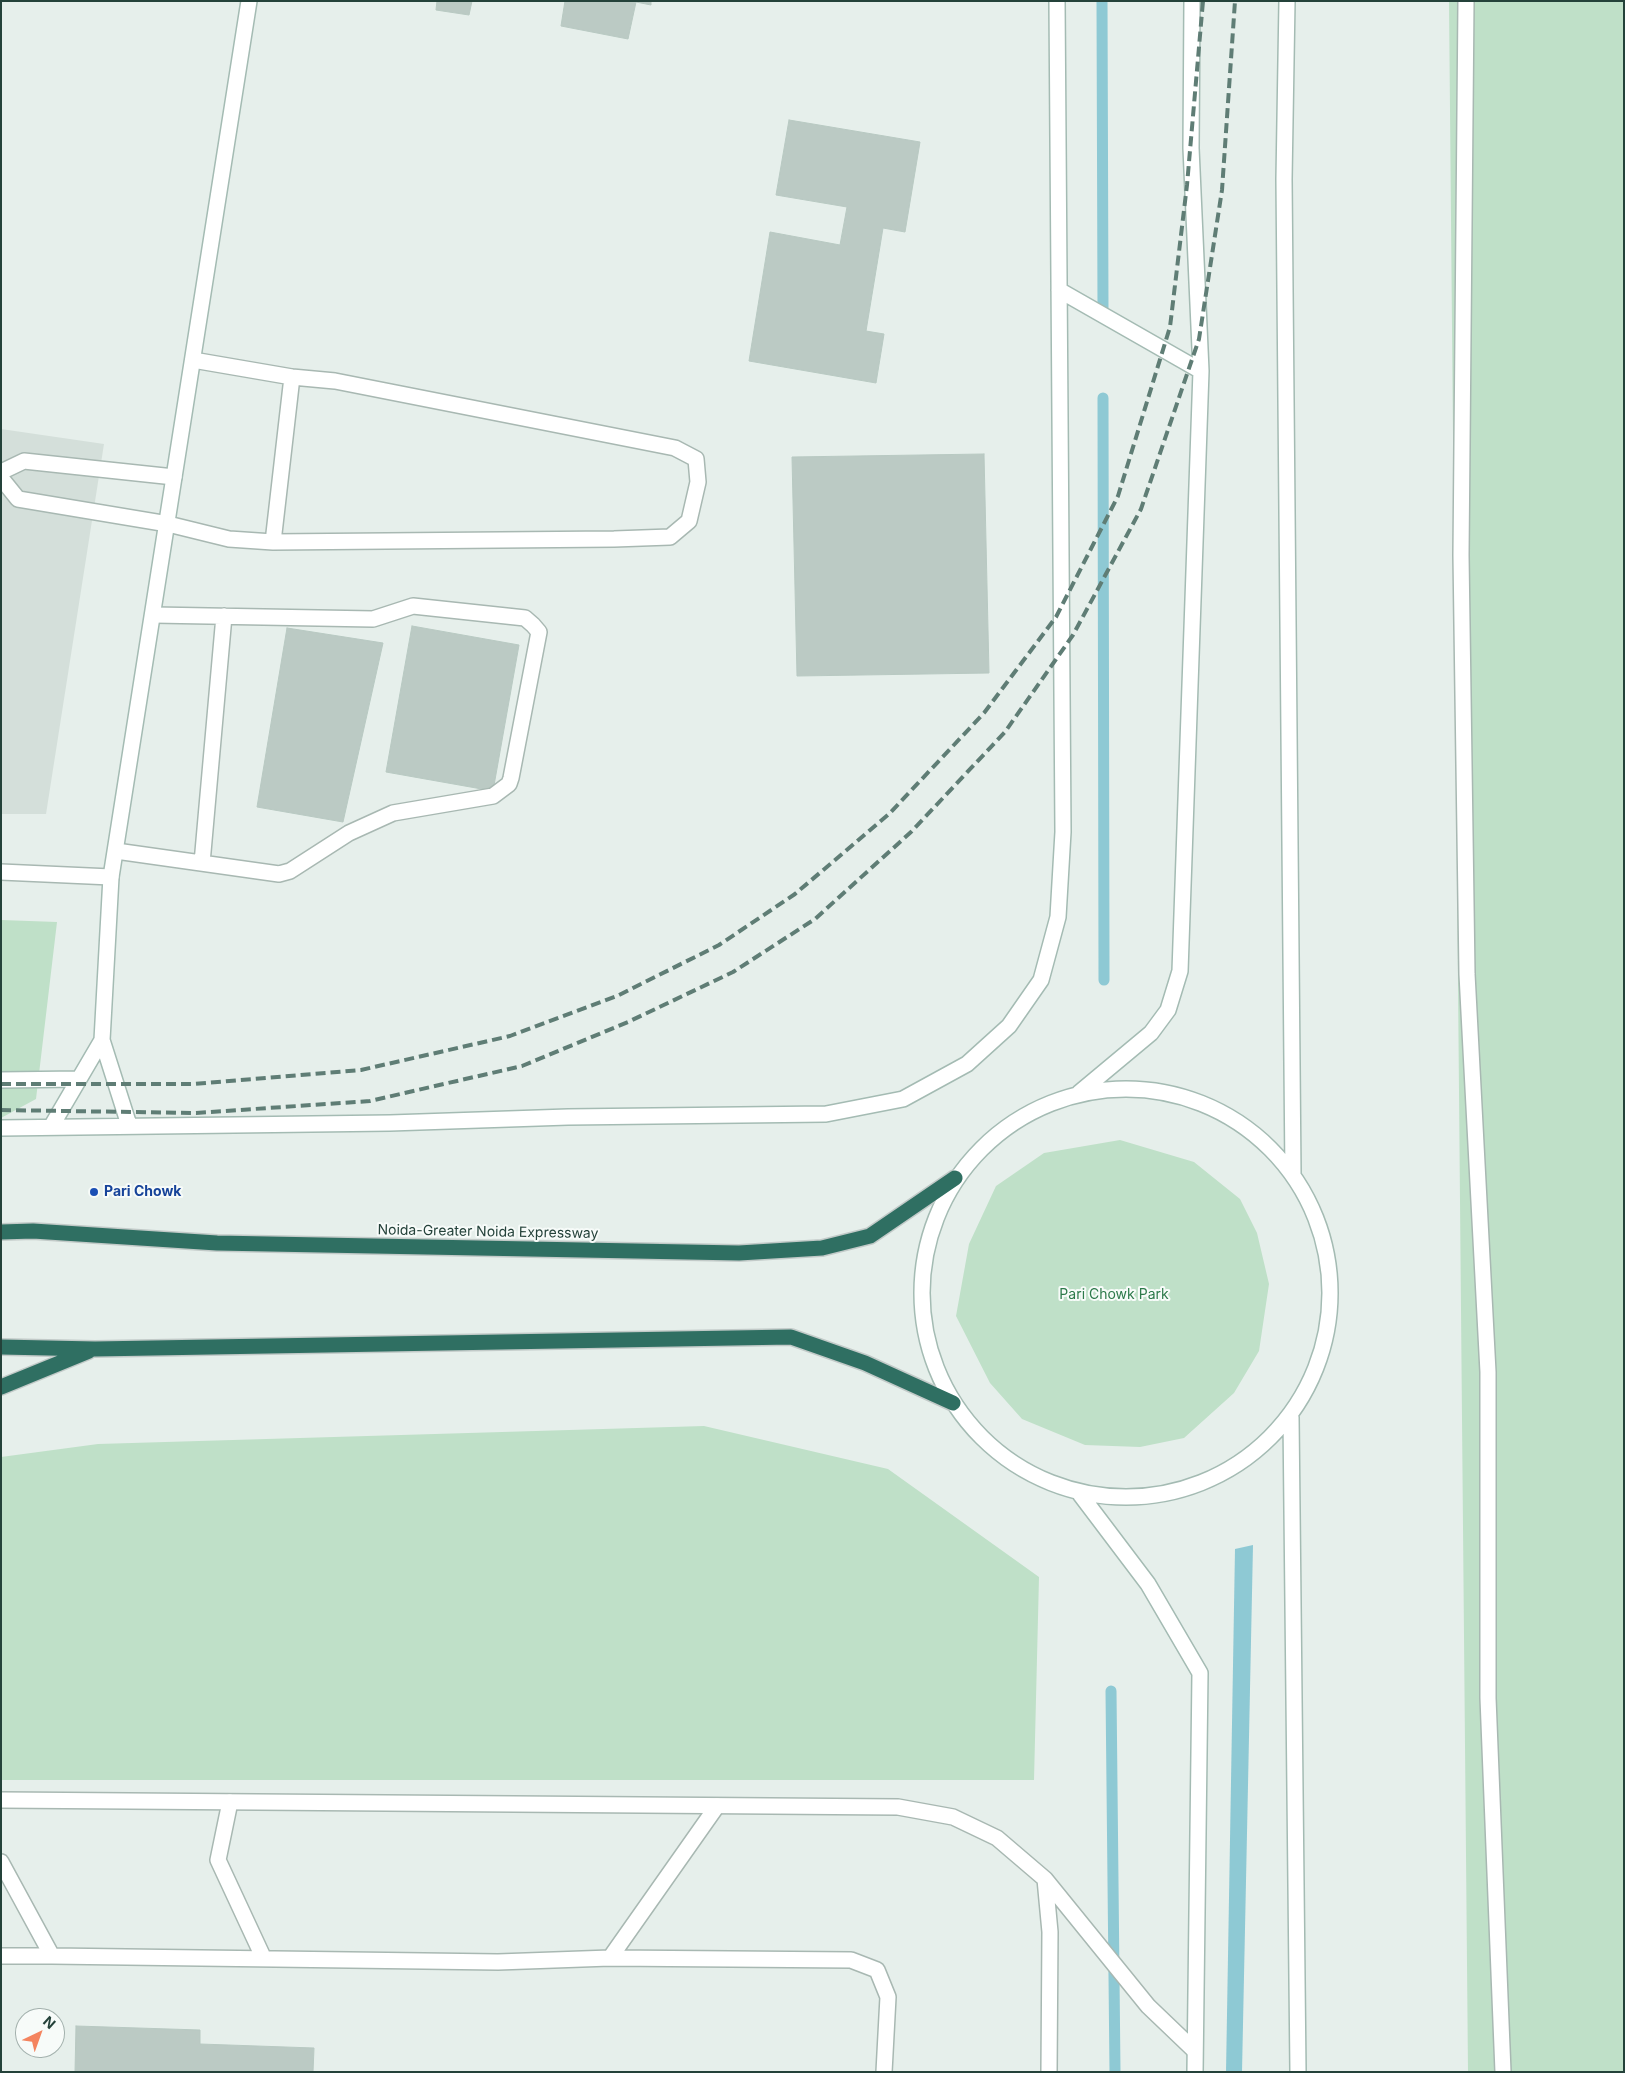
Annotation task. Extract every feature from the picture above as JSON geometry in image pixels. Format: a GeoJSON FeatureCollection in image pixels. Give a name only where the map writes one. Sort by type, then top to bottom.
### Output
{"type":"FeatureCollection","features":[{"type":"Feature","properties":{"kind":"highway","name":"Noida-Greater Noida Expressway"},"geometry":{"type":"LineString","coordinates":[[1,1232],[33,1231],[217,1243],[739,1253],[822,1248],[870,1236],[955,1178]]}},
{"type":"Feature","properties":{"kind":"highway"},"geometry":{"type":"LineString","coordinates":[[1,1347],[95,1349],[790,1337],[865,1363],[952,1403]]}},
{"type":"Feature","properties":{"kind":"highway"},"geometry":{"type":"LineString","coordinates":[[1,1387],[95,1349]]}},
{"type":"Feature","properties":{"kind":"street"},"geometry":{"type":"LineString","coordinates":[[129,1125],[102,1040],[111,877],[154,615],[249,1]]}},
{"type":"Feature","properties":{"kind":"street"},"geometry":{"type":"LineString","coordinates":[[1,1128],[390,1123],[568,1117],[826,1114],[903,1099],[967,1064],[1009,1026],[1041,980],[1058,917],[1063,832],[1057,1]]}},
{"type":"Feature","properties":{"kind":"street"},"geometry":{"type":"LineString","coordinates":[[1080,1093],[1151,1033],[1168,1010],[1180,971],[1201,371],[1191,148],[1192,1]]}},
{"type":"Feature","properties":{"kind":"street"},"geometry":{"type":"LineString","coordinates":[[1286,1],[1284,189],[1293,1174]]}},
{"type":"Feature","properties":{"kind":"street"},"geometry":{"type":"LineString","coordinates":[[1466,1],[1461,555],[1467,974],[1488,1372],[1488,1698],[1503,2072]]}},
{"type":"Feature","properties":{"kind":"street"},"geometry":{"type":"LineString","coordinates":[[1059,290],[1201,371]]}},
{"type":"Feature","properties":{"kind":"street"},"geometry":{"type":"LineString","coordinates":[[1,478],[18,499],[168,524],[229,540],[273,542],[670,537],[689,521],[698,482],[696,459],[675,448],[335,381],[292,377],[193,360]]}},
{"type":"Feature","properties":{"kind":"street"},"geometry":{"type":"LineString","coordinates":[[273,542],[292,377]]}},
{"type":"Feature","properties":{"kind":"street"},"geometry":{"type":"LineString","coordinates":[[1,472],[24,461],[174,477]]}},
{"type":"Feature","properties":{"kind":"street"},"geometry":{"type":"LineString","coordinates":[[116,851],[279,874],[290,871],[349,833],[393,813],[493,796],[509,784],[511,778],[539,632],[524,618],[413,606],[373,619],[154,615]]}},
{"type":"Feature","properties":{"kind":"street"},"geometry":{"type":"LineString","coordinates":[[202,864],[224,616]]}},
{"type":"Feature","properties":{"kind":"street"},"geometry":{"type":"LineString","coordinates":[[1,872],[111,877]]}},
{"type":"Feature","properties":{"kind":"street"},"geometry":{"type":"LineString","coordinates":[[51,1127],[102,1040]]}},
{"type":"Feature","properties":{"kind":"street"},"geometry":{"type":"LineString","coordinates":[[1,1080],[79,1079]]}},
{"type":"Feature","properties":{"kind":"street"},"geometry":{"type":"LineString","coordinates":[[1140,1088],[1198,1102],[1252,1129],[1293,1174],[1322,1232],[1332,1296],[1321,1360],[1291,1417],[1249,1459],[1197,1487],[1139,1499],[1080,1494],[1030,1475],[986,1444],[952,1403],[928,1348],[920,1290],[930,1231],[955,1178],[989,1139],[1031,1110],[1080,1093],[1140,1088]]}},
{"type":"Feature","properties":{"kind":"street"},"geometry":{"type":"LineString","coordinates":[[1291,1417],[1298,2072]]}},
{"type":"Feature","properties":{"kind":"street"},"geometry":{"type":"LineString","coordinates":[[1080,1494],[1148,1584],[1200,1674],[1195,2072]]}},
{"type":"Feature","properties":{"kind":"street"},"geometry":{"type":"LineString","coordinates":[[1,1800],[898,1807],[953,1817],[997,1838],[1045,1879],[1148,2006],[1194,2050]]}},
{"type":"Feature","properties":{"kind":"street"},"geometry":{"type":"LineString","coordinates":[[230,1802],[218,1860],[264,1959]]}},
{"type":"Feature","properties":{"kind":"street"},"geometry":{"type":"LineString","coordinates":[[610,1958],[717,1806]]}},
{"type":"Feature","properties":{"kind":"street"},"geometry":{"type":"LineString","coordinates":[[1,1862],[52,1956]]}},
{"type":"Feature","properties":{"kind":"street"},"geometry":{"type":"LineString","coordinates":[[1045,1879],[1050,1932],[1050,2072]]}},
{"type":"Feature","properties":{"kind":"street"},"geometry":{"type":"LineString","coordinates":[[1,1956],[498,1962],[610,1958],[851,1960],[877,1970],[888,1996],[884,2072]]}},
{"type":"Feature","properties":{"kind":"shaded area"},"geometry":{"type":"Polygon","coordinates":[[[1,429],[104,444],[46,814],[1,814],[1,429]]]}},
{"type":"Feature","properties":{"kind":"green space"},"geometry":{"type":"Polygon","coordinates":[[[1449,1],[1624,1],[1624,2072],[1468,2072],[1449,1]]]}},
{"type":"Feature","properties":{"kind":"green space"},"geometry":{"type":"Polygon","coordinates":[[[1,920],[57,922],[36,1099],[1,1118],[1,920]]]}},
{"type":"Feature","properties":{"kind":"green space","name":"Pari Chowk Park"},"geometry":{"type":"Polygon","coordinates":[[[1120,1140],[1194,1162],[1240,1199],[1257,1233],[1269,1284],[1259,1351],[1234,1393],[1184,1438],[1140,1447],[1085,1445],[1022,1419],[990,1383],[956,1316],[969,1244],[996,1186],[1044,1153],[1120,1140]]]}},
{"type":"Feature","properties":{"kind":"green space"},"geometry":{"type":"Polygon","coordinates":[[[704,1426],[888,1469],[1039,1577],[1034,1780],[1,1780],[1,1457],[98,1444],[704,1426]]]}},
{"type":"Feature","properties":{"kind":"water"},"geometry":{"type":"Polygon","coordinates":[[[1253,1545],[1242,2072],[1226,2072],[1235,1549],[1253,1545]]]}},
{"type":"Feature","properties":{"kind":"building"},"geometry":{"type":"Polygon","coordinates":[[[437,1],[472,1],[469,15],[436,10],[437,1]]]}},
{"type":"Feature","properties":{"kind":"building"},"geometry":{"type":"Polygon","coordinates":[[[565,1],[651,1],[651,5],[636,2],[628,39],[561,26],[565,1]]]}},
{"type":"Feature","properties":{"kind":"building"},"geometry":{"type":"Polygon","coordinates":[[[789,120],[920,142],[905,232],[883,228],[866,331],[884,334],[876,383],[749,361],[770,232],[840,245],[847,207],[776,195],[789,120]]]}},
{"type":"Feature","properties":{"kind":"building"},"geometry":{"type":"Polygon","coordinates":[[[984,454],[989,673],[797,676],[792,457],[984,454]]]}},
{"type":"Feature","properties":{"kind":"building"},"geometry":{"type":"Polygon","coordinates":[[[412,626],[519,645],[493,791],[386,772],[412,626]]]}},
{"type":"Feature","properties":{"kind":"building"},"geometry":{"type":"Polygon","coordinates":[[[287,628],[383,643],[343,822],[257,807],[287,628]]]}},
{"type":"Feature","properties":{"kind":"building"},"geometry":{"type":"Polygon","coordinates":[[[76,2026],[200,2030],[200,2044],[314,2048],[313,2072],[75,2072],[76,2026]]]}},
{"type":"Feature","properties":{"kind":"waterway"},"geometry":{"type":"LineString","coordinates":[[1102,1],[1103,311]]}},
{"type":"Feature","properties":{"kind":"waterway"},"geometry":{"type":"LineString","coordinates":[[1103,398],[1104,980]]}},
{"type":"Feature","properties":{"kind":"waterway"},"geometry":{"type":"LineString","coordinates":[[1111,1691],[1115,2072]]}},
{"type":"Feature","properties":{"kind":"railway"},"geometry":{"type":"LineString","coordinates":[[1,1084],[193,1084],[361,1070],[510,1036],[617,996],[719,945],[795,894],[889,814],[984,713],[1056,617],[1118,496],[1170,327],[1187,185],[1203,1]]}},
{"type":"Feature","properties":{"kind":"railway"},"geometry":{"type":"LineString","coordinates":[[1,1110],[196,1113],[370,1101],[522,1066],[628,1022],[733,972],[815,919],[911,832],[1005,732],[1073,635],[1141,509],[1199,339],[1222,190],[1235,1]]}},
{"type":"Feature","properties":{"kind":"place","name":"Pari Chowk"},"geometry":{"type":"Point","coordinates":[94,1192]}}]}
